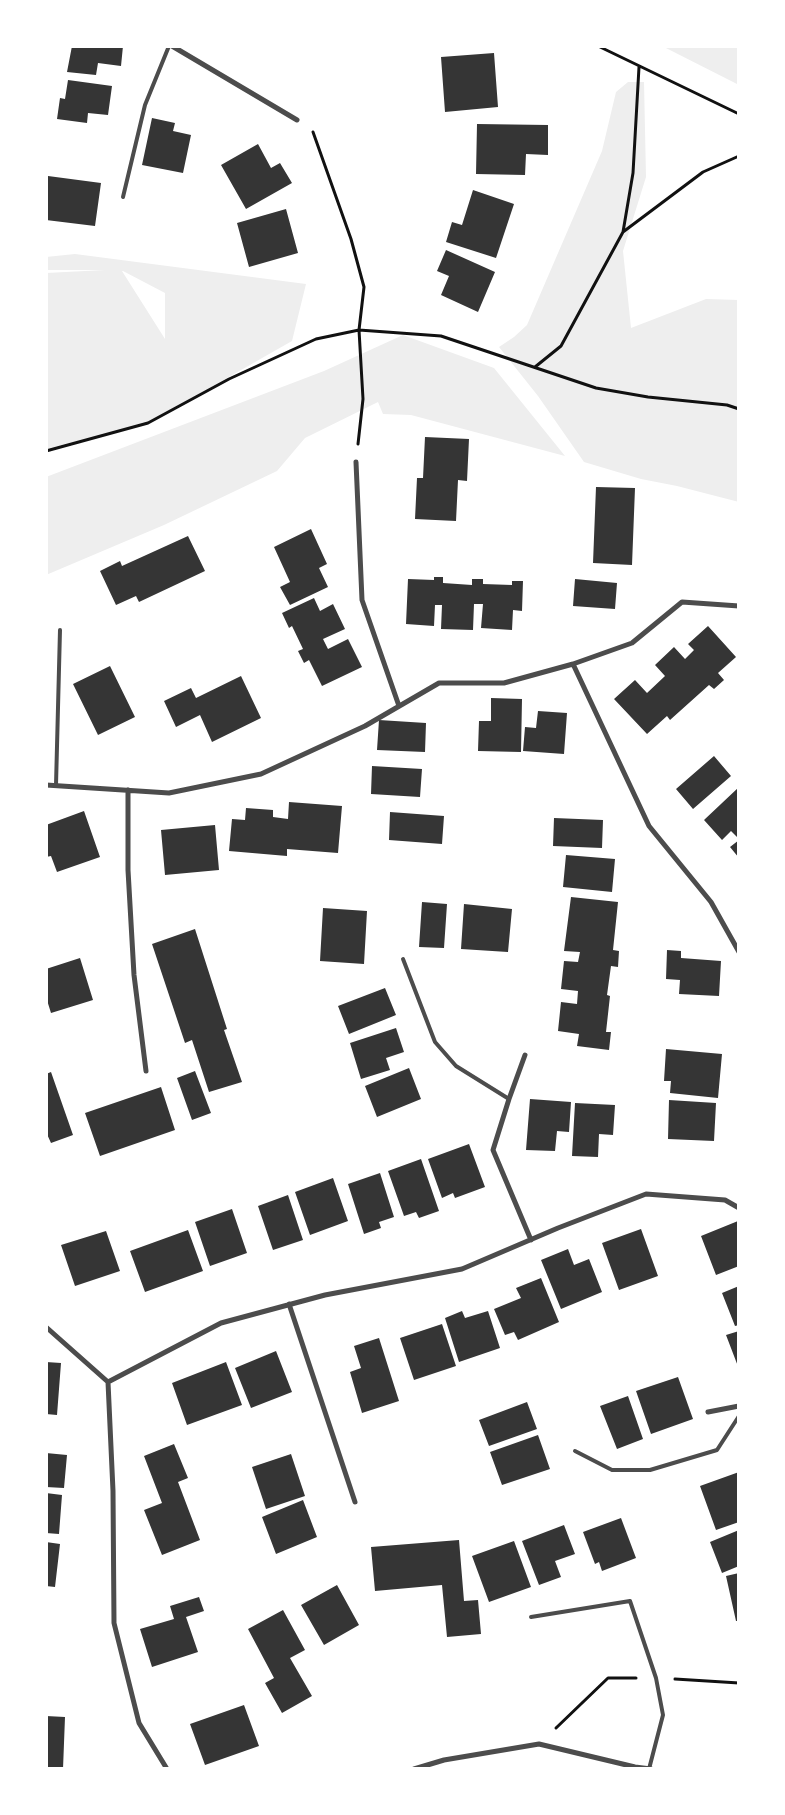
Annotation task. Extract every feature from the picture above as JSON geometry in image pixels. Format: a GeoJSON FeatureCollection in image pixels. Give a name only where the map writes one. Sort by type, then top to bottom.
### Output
{"type":"FeatureCollection","features":[{"type":"Feature","properties":{"kind":"street"},"geometry":{"type":"LineString","coordinates":[[171,46],[296,120]]}},
{"type":"Feature","properties":{"kind":"street"},"geometry":{"type":"LineString","coordinates":[[356,462],[362,600],[399,706]]}},
{"type":"Feature","properties":{"kind":"street"},"geometry":{"type":"LineString","coordinates":[[46,785],[169,793],[261,774],[365,726],[439,682],[504,683],[573,664],[632,643],[682,602],[739,606]]}},
{"type":"Feature","properties":{"kind":"street"},"geometry":{"type":"LineString","coordinates":[[573,664],[649,826],[711,902],[739,952]]}},
{"type":"Feature","properties":{"kind":"street"},"geometry":{"type":"LineString","coordinates":[[128,790],[128,870],[133,965],[146,1072]]}},
{"type":"Feature","properties":{"kind":"street"},"geometry":{"type":"LineString","coordinates":[[525,1055],[493,1150],[531,1240]]}},
{"type":"Feature","properties":{"kind":"street"},"geometry":{"type":"LineString","coordinates":[[108,1382],[221,1323],[325,1295],[462,1269],[646,1194],[725,1200],[739,1208]]}},
{"type":"Feature","properties":{"kind":"street"},"geometry":{"type":"LineString","coordinates":[[289,1304],[355,1502]]}},
{"type":"Feature","properties":{"kind":"street"},"geometry":{"type":"LineString","coordinates":[[46,1327],[108,1382],[113,1491],[114,1623],[139,1723],[166,1769]]}},
{"type":"Feature","properties":{"kind":"street"},"geometry":{"type":"LineString","coordinates":[[708,1412],[739,1406]]}},
{"type":"Feature","properties":{"kind":"street"},"geometry":{"type":"LineString","coordinates":[[414,1769],[444,1760],[539,1744],[628,1767],[650,1769]]}},
{"type":"Feature","properties":{"kind":"lane"},"geometry":{"type":"LineString","coordinates":[[123,197],[145,105],[171,46]]}},
{"type":"Feature","properties":{"kind":"lane"},"geometry":{"type":"LineString","coordinates":[[56,785],[60,630]]}},
{"type":"Feature","properties":{"kind":"lane"},"geometry":{"type":"LineString","coordinates":[[403,959],[435,1042],[456,1066],[509,1099]]}},
{"type":"Feature","properties":{"kind":"lane"},"geometry":{"type":"LineString","coordinates":[[575,1451],[612,1470],[650,1470],[717,1450],[739,1416]]}},
{"type":"Feature","properties":{"kind":"lane"},"geometry":{"type":"LineString","coordinates":[[531,1617],[630,1601],[656,1678],[663,1715],[650,1769]]}},
{"type":"Feature","properties":{"kind":"path"},"geometry":{"type":"LineString","coordinates":[[598,46],[739,114]]}},
{"type":"Feature","properties":{"kind":"path"},"geometry":{"type":"LineString","coordinates":[[535,367],[561,346],[624,232],[633,173],[639,66]]}},
{"type":"Feature","properties":{"kind":"path"},"geometry":{"type":"LineString","coordinates":[[296,120],[313,132],[351,239],[364,287],[359,330],[364,399],[356,462]]}},
{"type":"Feature","properties":{"kind":"path"},"geometry":{"type":"LineString","coordinates":[[624,232],[703,172],[739,156]]}},
{"type":"Feature","properties":{"kind":"path"},"geometry":{"type":"LineString","coordinates":[[46,451],[148,424],[230,379],[316,339],[359,330],[441,336],[596,388],[727,405],[739,409]]}},
{"type":"Feature","properties":{"kind":"path"},"geometry":{"type":"LineString","coordinates":[[539,1744],[608,1678],[656,1678],[739,1683]]}},
{"type":"Feature","properties":{"kind":"shaded area"},"geometry":{"type":"Polygon","coordinates":[[[662,46],[739,46],[739,85],[662,46]]]}},
{"type":"Feature","properties":{"kind":"shaded area"},"geometry":{"type":"Polygon","coordinates":[[[628,82],[644,82],[646,177],[623,251],[631,328],[706,299],[739,300],[739,502],[641,479],[584,462],[538,396],[499,347],[527,325],[602,151],[616,92],[628,82]]]}},
{"type":"Feature","properties":{"kind":"shaded area"},"geometry":{"type":"Polygon","coordinates":[[[75,254],[306,284],[292,341],[148,423],[46,449],[46,273],[105,270],[46,270],[46,257],[75,254]],[[122,271],[165,339],[165,293],[123,271],[122,271]]]}},
{"type":"Feature","properties":{"kind":"shaded area"},"geometry":{"type":"Polygon","coordinates":[[[403,335],[494,368],[565,456],[411,415],[383,414],[378,402],[305,438],[277,471],[164,525],[46,575],[46,477],[324,371],[403,335]]]}},
{"type":"Feature","properties":{"kind":"building"},"geometry":{"type":"Polygon","coordinates":[[[72,46],[123,46],[121,66],[98,63],[96,75],[67,72],[72,46]]]}},
{"type":"Feature","properties":{"kind":"building"},"geometry":{"type":"Polygon","coordinates":[[[494,53],[498,107],[445,112],[441,57],[494,53]]]}},
{"type":"Feature","properties":{"kind":"building"},"geometry":{"type":"Polygon","coordinates":[[[68,80],[112,86],[108,115],[88,113],[87,123],[57,119],[60,98],[65,99],[68,80]]]}},
{"type":"Feature","properties":{"kind":"building"},"geometry":{"type":"Polygon","coordinates":[[[152,118],[175,123],[173,131],[191,135],[183,173],[142,165],[152,118]]]}},
{"type":"Feature","properties":{"kind":"building"},"geometry":{"type":"Polygon","coordinates":[[[477,124],[548,125],[548,155],[526,154],[525,175],[476,174],[477,124]]]}},
{"type":"Feature","properties":{"kind":"building"},"geometry":{"type":"Polygon","coordinates":[[[258,144],[271,168],[280,163],[292,183],[246,209],[221,165],[258,144]]]}},
{"type":"Feature","properties":{"kind":"building"},"geometry":{"type":"Polygon","coordinates":[[[48,176],[101,183],[95,226],[46,220],[48,176]]]}},
{"type":"Feature","properties":{"kind":"building"},"geometry":{"type":"Polygon","coordinates":[[[473,190],[514,204],[496,258],[446,242],[452,222],[462,225],[473,190]]]}},
{"type":"Feature","properties":{"kind":"building"},"geometry":{"type":"Polygon","coordinates":[[[286,209],[298,253],[249,267],[237,223],[286,209]]]}},
{"type":"Feature","properties":{"kind":"building"},"geometry":{"type":"Polygon","coordinates":[[[446,250],[495,272],[478,312],[441,295],[449,276],[437,271],[446,250]]]}},
{"type":"Feature","properties":{"kind":"building"},"geometry":{"type":"Polygon","coordinates":[[[425,437],[469,439],[467,481],[458,480],[456,521],[415,519],[417,478],[423,478],[425,437]]]}},
{"type":"Feature","properties":{"kind":"building"},"geometry":{"type":"Polygon","coordinates":[[[596,487],[635,488],[632,565],[593,563],[596,487]]]}},
{"type":"Feature","properties":{"kind":"building"},"geometry":{"type":"Polygon","coordinates":[[[311,529],[327,564],[319,568],[328,587],[290,605],[280,587],[290,582],[274,547],[311,529]]]}},
{"type":"Feature","properties":{"kind":"building"},"geometry":{"type":"Polygon","coordinates":[[[188,536],[205,571],[139,602],[136,596],[116,605],[100,571],[120,561],[122,566],[188,536]]]}},
{"type":"Feature","properties":{"kind":"building"},"geometry":{"type":"Polygon","coordinates":[[[434,577],[443,577],[443,583],[472,585],[472,579],[483,579],[483,584],[512,585],[512,581],[523,581],[522,611],[513,610],[512,630],[481,628],[483,604],[474,604],[473,630],[441,629],[442,605],[435,605],[434,626],[406,624],[408,579],[434,580],[434,577]]]}},
{"type":"Feature","properties":{"kind":"building"},"geometry":{"type":"Polygon","coordinates":[[[575,579],[617,583],[615,609],[573,606],[575,579]]]}},
{"type":"Feature","properties":{"kind":"building"},"geometry":{"type":"Polygon","coordinates":[[[314,598],[320,611],[333,604],[345,629],[323,639],[328,649],[348,639],[362,667],[322,686],[309,660],[304,663],[298,651],[303,649],[292,626],[289,628],[282,613],[314,598]]]}},
{"type":"Feature","properties":{"kind":"building"},"geometry":{"type":"Polygon","coordinates":[[[708,626],[736,657],[718,673],[724,680],[714,689],[709,685],[670,720],[667,716],[647,734],[614,699],[635,680],[647,693],[665,676],[655,665],[674,647],[685,659],[694,650],[688,644],[708,626]]]}},
{"type":"Feature","properties":{"kind":"building"},"geometry":{"type":"Polygon","coordinates":[[[110,666],[135,717],[98,735],[73,684],[110,666]]]}},
{"type":"Feature","properties":{"kind":"building"},"geometry":{"type":"Polygon","coordinates":[[[241,676],[261,718],[212,742],[200,715],[176,727],[164,701],[191,688],[196,698],[241,676]]]}},
{"type":"Feature","properties":{"kind":"building"},"geometry":{"type":"Polygon","coordinates":[[[491,698],[522,699],[521,752],[478,751],[479,721],[491,721],[491,698]]]}},
{"type":"Feature","properties":{"kind":"building"},"geometry":{"type":"Polygon","coordinates":[[[538,711],[567,713],[564,754],[523,751],[525,727],[536,728],[538,711]]]}},
{"type":"Feature","properties":{"kind":"building"},"geometry":{"type":"Polygon","coordinates":[[[379,720],[426,723],[425,752],[377,750],[379,720]]]}},
{"type":"Feature","properties":{"kind":"building"},"geometry":{"type":"Polygon","coordinates":[[[714,756],[731,776],[693,809],[676,789],[714,756]]]}},
{"type":"Feature","properties":{"kind":"building"},"geometry":{"type":"Polygon","coordinates":[[[372,766],[422,769],[420,797],[371,794],[372,766]]]}},
{"type":"Feature","properties":{"kind":"building"},"geometry":{"type":"Polygon","coordinates":[[[739,787],[739,839],[731,831],[722,840],[704,820],[739,787]]]}},
{"type":"Feature","properties":{"kind":"building"},"geometry":{"type":"Polygon","coordinates":[[[289,802],[342,806],[338,853],[287,849],[287,856],[229,851],[232,819],[245,820],[246,808],[273,810],[273,817],[288,819],[289,802]]]}},
{"type":"Feature","properties":{"kind":"building"},"geometry":{"type":"Polygon","coordinates":[[[84,811],[100,857],[57,872],[51,856],[46,857],[46,825],[84,811]]]}},
{"type":"Feature","properties":{"kind":"building"},"geometry":{"type":"Polygon","coordinates":[[[390,812],[444,816],[442,844],[389,840],[390,812]]]}},
{"type":"Feature","properties":{"kind":"building"},"geometry":{"type":"Polygon","coordinates":[[[554,818],[603,820],[602,848],[553,846],[554,818]]]}},
{"type":"Feature","properties":{"kind":"building"},"geometry":{"type":"Polygon","coordinates":[[[215,825],[219,870],[165,875],[161,830],[215,825]]]}},
{"type":"Feature","properties":{"kind":"building"},"geometry":{"type":"Polygon","coordinates":[[[739,840],[739,858],[730,847],[739,840]]]}},
{"type":"Feature","properties":{"kind":"building"},"geometry":{"type":"Polygon","coordinates":[[[566,855],[615,859],[612,892],[563,887],[566,855]]]}},
{"type":"Feature","properties":{"kind":"building"},"geometry":{"type":"Polygon","coordinates":[[[571,897],[618,902],[613,950],[619,951],[618,967],[611,966],[607,995],[610,996],[606,1032],[611,1032],[609,1050],[577,1046],[579,1034],[558,1031],[561,1002],[577,1004],[578,991],[561,989],[564,961],[578,962],[580,952],[564,951],[571,897]]]}},
{"type":"Feature","properties":{"kind":"building"},"geometry":{"type":"Polygon","coordinates":[[[422,902],[447,904],[444,948],[419,947],[422,902]]]}},
{"type":"Feature","properties":{"kind":"building"},"geometry":{"type":"Polygon","coordinates":[[[464,904],[512,909],[508,952],[461,949],[464,904]]]}},
{"type":"Feature","properties":{"kind":"building"},"geometry":{"type":"Polygon","coordinates":[[[323,908],[367,911],[364,964],[320,961],[323,908]]]}},
{"type":"Feature","properties":{"kind":"building"},"geometry":{"type":"Polygon","coordinates":[[[195,929],[227,1029],[224,1030],[242,1082],[209,1092],[192,1040],[185,1043],[152,944],[195,929]]]}},
{"type":"Feature","properties":{"kind":"building"},"geometry":{"type":"Polygon","coordinates":[[[667,950],[681,951],[681,958],[721,961],[719,996],[679,994],[680,980],[666,979],[667,950]]]}},
{"type":"Feature","properties":{"kind":"building"},"geometry":{"type":"Polygon","coordinates":[[[80,958],[93,1000],[51,1013],[46,997],[46,969],[80,958]]]}},
{"type":"Feature","properties":{"kind":"building"},"geometry":{"type":"Polygon","coordinates":[[[385,988],[396,1015],[349,1034],[338,1006],[385,988]]]}},
{"type":"Feature","properties":{"kind":"building"},"geometry":{"type":"Polygon","coordinates":[[[396,1028],[404,1052],[386,1058],[390,1070],[361,1079],[350,1043],[396,1028]]]}},
{"type":"Feature","properties":{"kind":"building"},"geometry":{"type":"Polygon","coordinates":[[[666,1049],[722,1054],[718,1098],[670,1093],[671,1081],[664,1081],[666,1049]]]}},
{"type":"Feature","properties":{"kind":"building"},"geometry":{"type":"Polygon","coordinates":[[[409,1068],[421,1099],[377,1117],[365,1086],[409,1068]]]}},
{"type":"Feature","properties":{"kind":"building"},"geometry":{"type":"Polygon","coordinates":[[[195,1071],[211,1113],[192,1120],[177,1078],[195,1071]]]}},
{"type":"Feature","properties":{"kind":"building"},"geometry":{"type":"Polygon","coordinates":[[[51,1072],[73,1135],[51,1143],[46,1132],[46,1074],[51,1072]]]}},
{"type":"Feature","properties":{"kind":"building"},"geometry":{"type":"Polygon","coordinates":[[[161,1087],[175,1130],[100,1156],[85,1113],[161,1087]]]}},
{"type":"Feature","properties":{"kind":"building"},"geometry":{"type":"Polygon","coordinates":[[[530,1099],[571,1102],[569,1132],[557,1131],[555,1151],[526,1150],[530,1099]]]}},
{"type":"Feature","properties":{"kind":"building"},"geometry":{"type":"Polygon","coordinates":[[[669,1100],[716,1103],[714,1141],[668,1139],[669,1100]]]}},
{"type":"Feature","properties":{"kind":"building"},"geometry":{"type":"Polygon","coordinates":[[[575,1103],[615,1105],[613,1135],[599,1134],[598,1157],[572,1156],[575,1103]]]}},
{"type":"Feature","properties":{"kind":"building"},"geometry":{"type":"Polygon","coordinates":[[[469,1144],[485,1187],[455,1198],[453,1193],[442,1198],[428,1159],[469,1144]]]}},
{"type":"Feature","properties":{"kind":"building"},"geometry":{"type":"Polygon","coordinates":[[[421,1159],[439,1211],[419,1218],[416,1212],[404,1216],[388,1171],[421,1159]]]}},
{"type":"Feature","properties":{"kind":"building"},"geometry":{"type":"Polygon","coordinates":[[[380,1173],[394,1217],[379,1222],[381,1228],[364,1234],[348,1184],[380,1173]]]}},
{"type":"Feature","properties":{"kind":"building"},"geometry":{"type":"Polygon","coordinates":[[[333,1178],[348,1221],[310,1235],[295,1192],[333,1178]]]}},
{"type":"Feature","properties":{"kind":"building"},"geometry":{"type":"Polygon","coordinates":[[[288,1195],[303,1240],[273,1250],[258,1206],[288,1195]]]}},
{"type":"Feature","properties":{"kind":"building"},"geometry":{"type":"Polygon","coordinates":[[[232,1209],[247,1253],[210,1266],[195,1222],[232,1209]]]}},
{"type":"Feature","properties":{"kind":"building"},"geometry":{"type":"Polygon","coordinates":[[[738,1221],[739,1266],[716,1275],[701,1236],[738,1221]]]}},
{"type":"Feature","properties":{"kind":"building"},"geometry":{"type":"Polygon","coordinates":[[[641,1229],[658,1276],[619,1290],[602,1243],[641,1229]]]}},
{"type":"Feature","properties":{"kind":"building"},"geometry":{"type":"Polygon","coordinates":[[[188,1230],[203,1271],[145,1292],[130,1251],[188,1230]]]}},
{"type":"Feature","properties":{"kind":"building"},"geometry":{"type":"Polygon","coordinates":[[[106,1231],[120,1271],[75,1286],[61,1245],[106,1231]]]}},
{"type":"Feature","properties":{"kind":"building"},"geometry":{"type":"Polygon","coordinates":[[[568,1249],[574,1265],[589,1259],[602,1292],[561,1309],[541,1260],[568,1249]]]}},
{"type":"Feature","properties":{"kind":"building"},"geometry":{"type":"Polygon","coordinates":[[[541,1278],[559,1322],[518,1340],[514,1332],[505,1335],[494,1309],[521,1298],[516,1288],[541,1278]]]}},
{"type":"Feature","properties":{"kind":"building"},"geometry":{"type":"Polygon","coordinates":[[[739,1286],[739,1325],[735,1326],[722,1293],[739,1286]]]}},
{"type":"Feature","properties":{"kind":"building"},"geometry":{"type":"Polygon","coordinates":[[[462,1311],[465,1318],[488,1311],[500,1348],[459,1362],[445,1318],[462,1311]]]}},
{"type":"Feature","properties":{"kind":"building"},"geometry":{"type":"Polygon","coordinates":[[[442,1324],[456,1366],[414,1380],[400,1338],[442,1324]]]}},
{"type":"Feature","properties":{"kind":"building"},"geometry":{"type":"Polygon","coordinates":[[[739,1331],[739,1369],[726,1335],[739,1331]]]}},
{"type":"Feature","properties":{"kind":"building"},"geometry":{"type":"Polygon","coordinates":[[[379,1338],[399,1401],[362,1413],[350,1372],[361,1368],[354,1346],[379,1338]]]}},
{"type":"Feature","properties":{"kind":"building"},"geometry":{"type":"Polygon","coordinates":[[[276,1351],[292,1392],[251,1408],[235,1368],[276,1351]]]}},
{"type":"Feature","properties":{"kind":"building"},"geometry":{"type":"Polygon","coordinates":[[[46,1362],[61,1363],[57,1415],[46,1414],[46,1362]]]}},
{"type":"Feature","properties":{"kind":"building"},"geometry":{"type":"Polygon","coordinates":[[[226,1362],[242,1405],[187,1425],[172,1383],[226,1362]]]}},
{"type":"Feature","properties":{"kind":"building"},"geometry":{"type":"Polygon","coordinates":[[[678,1377],[693,1419],[651,1434],[636,1391],[678,1377]]]}},
{"type":"Feature","properties":{"kind":"building"},"geometry":{"type":"Polygon","coordinates":[[[628,1396],[643,1439],[617,1449],[600,1406],[628,1396]]]}},
{"type":"Feature","properties":{"kind":"building"},"geometry":{"type":"Polygon","coordinates":[[[527,1402],[537,1429],[489,1446],[479,1420],[527,1402]]]}},
{"type":"Feature","properties":{"kind":"building"},"geometry":{"type":"Polygon","coordinates":[[[538,1435],[550,1469],[502,1485],[490,1452],[538,1435]]]}},
{"type":"Feature","properties":{"kind":"building"},"geometry":{"type":"Polygon","coordinates":[[[174,1444],[188,1478],[178,1482],[200,1540],[162,1555],[144,1510],[162,1503],[144,1456],[174,1444]]]}},
{"type":"Feature","properties":{"kind":"building"},"geometry":{"type":"Polygon","coordinates":[[[46,1453],[67,1455],[64,1488],[46,1487],[46,1453]]]}},
{"type":"Feature","properties":{"kind":"building"},"geometry":{"type":"Polygon","coordinates":[[[291,1454],[305,1496],[266,1509],[252,1467],[291,1454]]]}},
{"type":"Feature","properties":{"kind":"building"},"geometry":{"type":"Polygon","coordinates":[[[739,1472],[739,1522],[716,1530],[700,1486],[739,1472]]]}},
{"type":"Feature","properties":{"kind":"building"},"geometry":{"type":"Polygon","coordinates":[[[46,1493],[62,1495],[59,1534],[46,1533],[46,1493]]]}},
{"type":"Feature","properties":{"kind":"building"},"geometry":{"type":"Polygon","coordinates":[[[303,1500],[317,1537],[276,1554],[262,1517],[303,1500]]]}},
{"type":"Feature","properties":{"kind":"building"},"geometry":{"type":"Polygon","coordinates":[[[621,1518],[636,1558],[602,1571],[599,1562],[595,1564],[583,1532],[621,1518]]]}},
{"type":"Feature","properties":{"kind":"building"},"geometry":{"type":"Polygon","coordinates":[[[564,1525],[575,1554],[555,1561],[561,1577],[539,1585],[522,1541],[564,1525]]]}},
{"type":"Feature","properties":{"kind":"building"},"geometry":{"type":"Polygon","coordinates":[[[739,1530],[739,1566],[722,1573],[710,1542],[739,1530]]]}},
{"type":"Feature","properties":{"kind":"building"},"geometry":{"type":"Polygon","coordinates":[[[459,1540],[464,1601],[478,1600],[481,1634],[447,1637],[442,1585],[375,1591],[371,1547],[459,1540]]]}},
{"type":"Feature","properties":{"kind":"building"},"geometry":{"type":"Polygon","coordinates":[[[514,1541],[531,1587],[489,1602],[472,1556],[514,1541]]]}},
{"type":"Feature","properties":{"kind":"building"},"geometry":{"type":"Polygon","coordinates":[[[46,1542],[60,1544],[55,1587],[46,1586],[46,1542]]]}},
{"type":"Feature","properties":{"kind":"building"},"geometry":{"type":"Polygon","coordinates":[[[739,1573],[739,1621],[736,1621],[726,1576],[739,1573]]]}},
{"type":"Feature","properties":{"kind":"building"},"geometry":{"type":"Polygon","coordinates":[[[337,1585],[359,1625],[324,1645],[301,1605],[337,1585]]]}},
{"type":"Feature","properties":{"kind":"building"},"geometry":{"type":"Polygon","coordinates":[[[199,1597],[204,1611],[186,1617],[198,1652],[152,1667],[140,1629],[174,1619],[170,1606],[199,1597]]]}},
{"type":"Feature","properties":{"kind":"building"},"geometry":{"type":"Polygon","coordinates":[[[283,1610],[305,1650],[290,1658],[312,1696],[282,1713],[265,1683],[274,1678],[248,1629],[283,1610]]]}},
{"type":"Feature","properties":{"kind":"building"},"geometry":{"type":"Polygon","coordinates":[[[244,1705],[259,1746],[205,1765],[190,1724],[244,1705]]]}},
{"type":"Feature","properties":{"kind":"building"},"geometry":{"type":"Polygon","coordinates":[[[46,1716],[65,1717],[63,1769],[46,1769],[46,1716]]]}}]}
